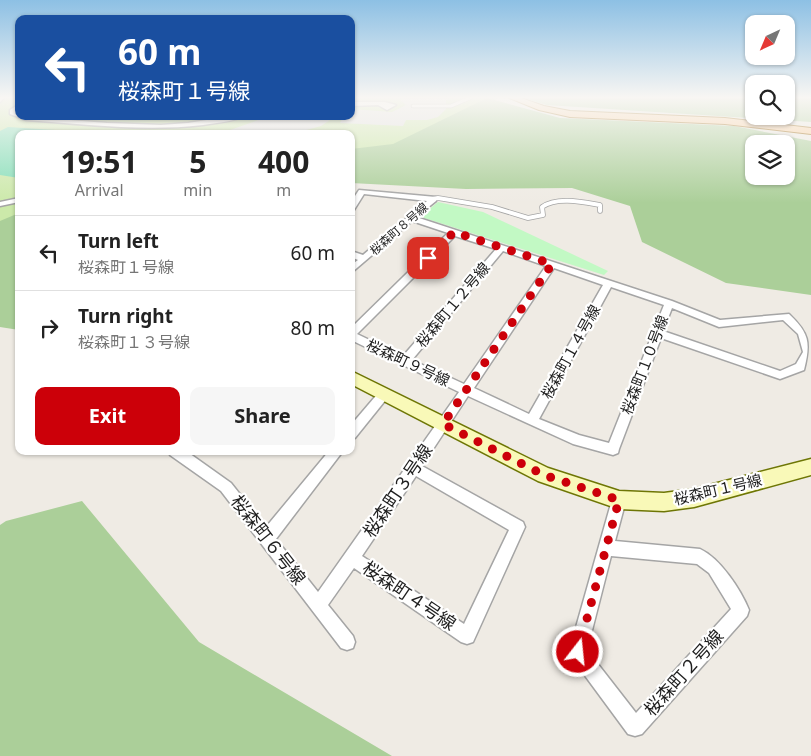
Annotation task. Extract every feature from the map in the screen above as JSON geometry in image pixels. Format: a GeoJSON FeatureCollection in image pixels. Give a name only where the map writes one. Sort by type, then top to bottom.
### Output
{"type":"FeatureCollection","features":[{"type":"Feature","properties":{"kind":"street","name":"桜森町８号線"},"geometry":{"type":"LineString","coordinates":[[355,202],[362,192],[433,199]]}},
{"type":"Feature","properties":{"kind":"street","name":"桜森町８号線"},"geometry":{"type":"LineString","coordinates":[[355,267],[433,199]]}},
{"type":"Feature","properties":{"kind":"street"},"geometry":{"type":"LineString","coordinates":[[0,204],[15,201]]}},
{"type":"Feature","properties":{"kind":"street","name":"桜森町１０号線"},"geometry":{"type":"LineString","coordinates":[[410,218],[669,303],[613,449],[577,440],[466,390]]}},
{"type":"Feature","properties":{"kind":"street"},"geometry":{"type":"LineString","coordinates":[[355,331],[454,232]]}},
{"type":"Feature","properties":{"kind":"street","name":"桜森町１２号線"},"geometry":{"type":"LineString","coordinates":[[404,362],[502,248]]}},
{"type":"Feature","properties":{"kind":"street","name":"桜森町８号線"},"geometry":{"type":"LineString","coordinates":[[355,256],[364,259]]}},
{"type":"Feature","properties":{"kind":"street","name":"桜森町３号線"},"geometry":{"type":"LineString","coordinates":[[318,606],[415,469],[443,424],[552,264]]}},
{"type":"Feature","properties":{"kind":"street","name":"桜森町１４号線"},"geometry":{"type":"LineString","coordinates":[[532,421],[609,283]]}},
{"type":"Feature","properties":{"kind":"street"},"geometry":{"type":"LineString","coordinates":[[659,333],[780,375],[800,367],[808,352],[803,333],[785,316],[719,324],[669,303]]}},
{"type":"Feature","properties":{"kind":"street","name":"桜森町９号線"},"geometry":{"type":"LineString","coordinates":[[355,337],[466,390]]}},
{"type":"Feature","properties":{"kind":"street","name":"桜森町１号線"},"geometry":{"type":"LineString","coordinates":[[355,380],[544,475],[619,500],[664,502],[694,498],[811,467]]}},
{"type":"Feature","properties":{"kind":"street"},"geometry":{"type":"LineString","coordinates":[[355,429],[384,394]]}},
{"type":"Feature","properties":{"kind":"street","name":"桜森町６号線"},"geometry":{"type":"LineString","coordinates":[[181,455],[226,487],[347,642]]}},
{"type":"Feature","properties":{"kind":"street"},"geometry":{"type":"LineString","coordinates":[[267,538],[334,455]]}},
{"type":"Feature","properties":{"kind":"street","name":"桜森町４号線"},"geometry":{"type":"LineString","coordinates":[[352,558],[467,636],[518,527],[415,469]]}},
{"type":"Feature","properties":{"kind":"street","name":"桜森町２号線"},"geometry":{"type":"LineString","coordinates":[[607,548],[700,557],[714,568],[741,610],[635,727],[578,652],[619,500]]}},
{"type":"Feature","properties":{"kind":"lane"},"geometry":{"type":"LineString","coordinates":[[433,199],[438,198],[492,207],[528,218],[542,215],[542,207],[549,202],[581,202],[600,205],[600,211]]}},
{"type":"Feature","properties":{"kind":"green space"},"geometry":{"type":"Polygon","coordinates":[[[0,132],[15,132],[15,286],[0,291],[0,132]]]}},
{"type":"Feature","properties":{"kind":"green space"},"geometry":{"type":"Polygon","coordinates":[[[0,132],[15,132],[15,177],[0,175],[0,132]]]}},
{"type":"Feature","properties":{"kind":"green space"},"geometry":{"type":"Polygon","coordinates":[[[355,132],[439,132],[408,150],[355,169],[355,132]]]}},
{"type":"Feature","properties":{"kind":"green space"},"geometry":{"type":"Polygon","coordinates":[[[417,132],[766,132],[780,135],[745,135],[745,185],[795,185],[795,138],[811,141],[811,295],[726,283],[642,242],[630,206],[572,188],[466,189],[355,183],[355,149],[393,144],[417,132]]]}},
{"type":"Feature","properties":{"kind":"green space"},"geometry":{"type":"Polygon","coordinates":[[[438,202],[483,212],[608,271],[604,275],[424,218],[422,215],[438,202]]]}},
{"type":"Feature","properties":{"kind":"green space"},"geometry":{"type":"Polygon","coordinates":[[[15,215],[15,329],[0,327],[0,221],[15,215]]]}},
{"type":"Feature","properties":{"kind":"green space"},"geometry":{"type":"Polygon","coordinates":[[[82,501],[199,642],[392,756],[0,756],[0,525],[6,521],[82,501]]]}},
{"type":"Feature","properties":{"kind":"route"},"geometry":{"type":"LineString","coordinates":[[428,258],[454,232],[552,264],[443,424],[544,475],[619,500],[578,652]]}}]}
